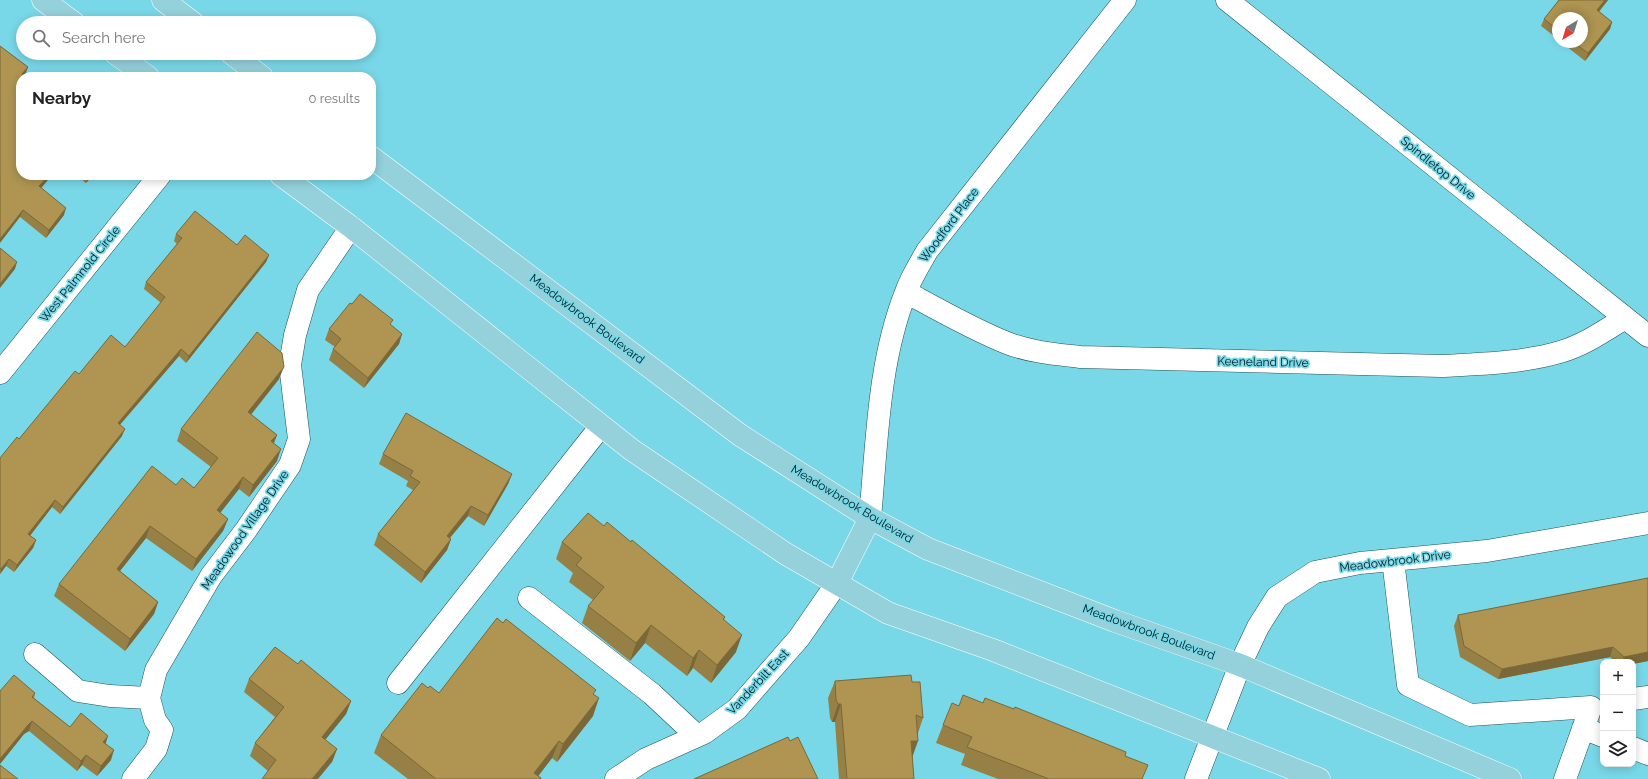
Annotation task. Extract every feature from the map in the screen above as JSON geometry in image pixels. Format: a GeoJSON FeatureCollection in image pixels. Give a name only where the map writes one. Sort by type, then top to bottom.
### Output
{"type":"FeatureCollection","features":[{"type":"Feature","properties":{"kind":"main road"},"geometry":{"type":"LineString","coordinates":[[43,0],[65,16]]}},
{"type":"Feature","properties":{"kind":"main road"},"geometry":{"type":"LineString","coordinates":[[163,0],[184,16]]}},
{"type":"Feature","properties":{"kind":"main road"},"geometry":{"type":"LineString","coordinates":[[125,60],[141,72]]}},
{"type":"Feature","properties":{"kind":"main road"},"geometry":{"type":"LineString","coordinates":[[237,65],[252,72]]}},
{"type":"Feature","properties":{"kind":"main road","name":"Meadowbrook Boulevard"},"geometry":{"type":"LineString","coordinates":[[376,161],[740,435],[870,518],[928,549],[1115,622],[1240,665],[1510,779]]}},
{"type":"Feature","properties":{"kind":"main road"},"geometry":{"type":"LineString","coordinates":[[288,180],[351,227],[632,450],[786,554],[888,613],[993,650],[1319,779]]}},
{"type":"Feature","properties":{"kind":"main road"},"geometry":{"type":"LineString","coordinates":[[837,583],[870,518]]}},
{"type":"Feature","properties":{"kind":"street","name":"Woodford Place"},"geometry":{"type":"LineString","coordinates":[[870,518],[883,385],[893,336],[906,292],[927,251],[1126,0]]}},
{"type":"Feature","properties":{"kind":"street","name":"Spindletop Drive"},"geometry":{"type":"LineString","coordinates":[[1227,0],[1648,336]]}},
{"type":"Feature","properties":{"kind":"street","name":"West Palmnold Circle"},"geometry":{"type":"LineString","coordinates":[[0,373],[156,180]]}},
{"type":"Feature","properties":{"kind":"street","name":"Meadowood Village Drive"},"geometry":{"type":"LineString","coordinates":[[132,779],[156,749],[162,730],[155,720],[149,698],[156,670],[211,576],[246,530],[290,465],[299,439],[290,365],[295,335],[308,290],[351,227]]}},
{"type":"Feature","properties":{"kind":"street","name":"Keeneland Drive"},"geometry":{"type":"LineString","coordinates":[[906,292],[974,328],[1008,343],[1042,352],[1080,357],[1441,366],[1491,363],[1530,359],[1560,352],[1586,342],[1625,318]]}},
{"type":"Feature","properties":{"kind":"street"},"geometry":{"type":"LineString","coordinates":[[398,683],[601,426]]}},
{"type":"Feature","properties":{"kind":"street","name":"Meadowbrook Drive"},"geometry":{"type":"LineString","coordinates":[[1196,779],[1240,665],[1258,627],[1277,597],[1315,572],[1360,563],[1488,551],[1600,532],[1648,522]]}},
{"type":"Feature","properties":{"kind":"street"},"geometry":{"type":"LineString","coordinates":[[1393,560],[1408,685],[1470,715],[1597,706],[1593,732],[1565,779]]}},
{"type":"Feature","properties":{"kind":"street","name":"Vanderbilt East"},"geometry":{"type":"LineString","coordinates":[[616,779],[646,759],[704,733],[737,709],[799,638],[837,583]]}},
{"type":"Feature","properties":{"kind":"street"},"geometry":{"type":"LineString","coordinates":[[529,598],[652,694],[697,736]]}},
{"type":"Feature","properties":{"kind":"street"},"geometry":{"type":"LineString","coordinates":[[35,654],[78,691],[110,696],[149,698]]}},
{"type":"Feature","properties":{"kind":"street"},"geometry":{"type":"LineString","coordinates":[[1636,699],[1648,697]]}},
{"type":"Feature","properties":{"kind":"street"},"geometry":{"type":"LineString","coordinates":[[1636,749],[1648,754]]}},
{"type":"Feature","properties":{"kind":"building"},"geometry":{"type":"Polygon","coordinates":[[[1559,0],[1605,0],[1597,10],[1612,22],[1588,53],[1581,48],[1588,48],[1588,12],[1552,12],[1552,25],[1544,19],[1559,0]]]}},
{"type":"Feature","properties":{"kind":"building"},"geometry":{"type":"Polygon","coordinates":[[[0,46],[16,58],[16,60],[19,60],[28,67],[24,72],[16,72],[16,180],[44,180],[39,186],[66,208],[49,230],[23,210],[0,239],[0,46]]]}},
{"type":"Feature","properties":{"kind":"building"},"geometry":{"type":"Polygon","coordinates":[[[195,211],[237,245],[245,235],[269,255],[189,356],[181,349],[118,423],[125,429],[63,507],[55,500],[28,534],[36,540],[17,565],[9,559],[0,569],[0,458],[17,437],[19,439],[75,371],[79,374],[111,335],[125,347],[165,297],[146,282],[182,238],[176,234],[195,211]]]}},
{"type":"Feature","properties":{"kind":"building"},"geometry":{"type":"Polygon","coordinates":[[[0,248],[17,262],[0,284],[0,248]]]}},
{"type":"Feature","properties":{"kind":"building"},"geometry":{"type":"Polygon","coordinates":[[[360,294],[393,320],[390,324],[402,334],[368,378],[333,349],[341,339],[329,329],[350,303],[352,304],[360,294]]]}},
{"type":"Feature","properties":{"kind":"building"},"geometry":{"type":"Polygon","coordinates":[[[257,332],[282,353],[284,367],[248,412],[277,435],[271,441],[281,449],[253,485],[243,477],[217,510],[228,519],[196,559],[150,526],[117,569],[158,602],[130,639],[59,584],[152,466],[176,485],[182,478],[194,488],[218,458],[181,429],[257,332]]]}},
{"type":"Feature","properties":{"kind":"building"},"geometry":{"type":"Polygon","coordinates":[[[406,413],[512,474],[488,515],[471,506],[447,536],[451,539],[425,572],[378,534],[420,482],[410,476],[413,471],[383,454],[406,413]]]}},
{"type":"Feature","properties":{"kind":"building"},"geometry":{"type":"Polygon","coordinates":[[[588,513],[604,526],[607,522],[631,542],[632,540],[725,617],[723,619],[742,635],[717,665],[699,650],[693,658],[651,625],[636,643],[588,606],[604,587],[576,565],[582,558],[562,542],[588,513]]]}},
{"type":"Feature","properties":{"kind":"building"},"geometry":{"type":"Polygon","coordinates":[[[1648,578],[1648,652],[1624,657],[1613,647],[1502,669],[1464,646],[1458,615],[1648,578]]]}},
{"type":"Feature","properties":{"kind":"building"},"geometry":{"type":"Polygon","coordinates":[[[497,618],[503,623],[506,619],[596,690],[593,694],[599,698],[563,744],[559,741],[534,773],[541,778],[540,779],[436,779],[381,735],[422,683],[428,688],[430,686],[439,693],[497,618]]]}},
{"type":"Feature","properties":{"kind":"building"},"geometry":{"type":"Polygon","coordinates":[[[275,647],[298,664],[301,660],[351,701],[322,737],[337,749],[312,779],[262,779],[276,760],[255,743],[284,707],[249,679],[275,647]]]}},
{"type":"Feature","properties":{"kind":"building"},"geometry":{"type":"Polygon","coordinates":[[[14,675],[35,693],[32,697],[70,727],[81,713],[108,736],[103,742],[114,750],[101,766],[86,755],[81,761],[32,721],[0,759],[0,691],[14,675]]]}},
{"type":"Feature","properties":{"kind":"building"},"geometry":{"type":"Polygon","coordinates":[[[911,675],[912,682],[920,682],[923,718],[916,715],[918,741],[911,741],[914,779],[847,779],[841,704],[838,704],[836,700],[835,681],[911,675]]]}},
{"type":"Feature","properties":{"kind":"building"},"geometry":{"type":"Polygon","coordinates":[[[963,695],[983,703],[985,698],[1014,709],[1015,707],[1126,752],[1125,756],[1148,765],[1142,779],[1049,779],[967,747],[972,737],[943,725],[952,703],[959,706],[963,695]]]}},
{"type":"Feature","properties":{"kind":"building"},"geometry":{"type":"Polygon","coordinates":[[[788,737],[790,741],[798,737],[818,779],[694,779],[788,737]]]}},
{"type":"Feature","properties":{"kind":"building"},"geometry":{"type":"Polygon","coordinates":[[[0,765],[18,779],[0,779],[0,765]]]}}]}
